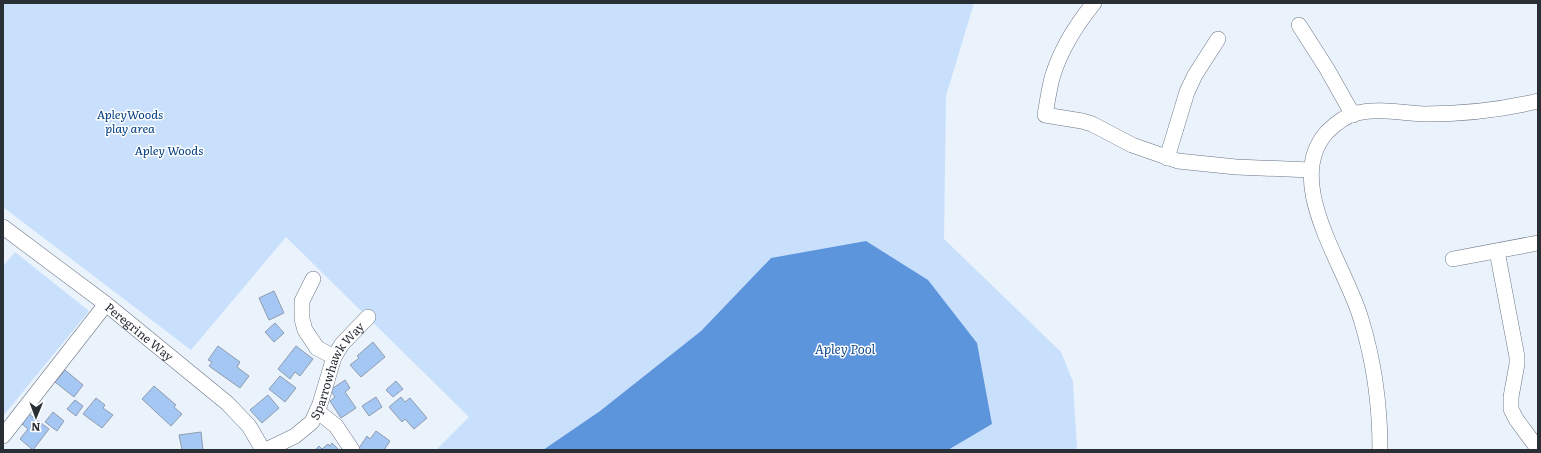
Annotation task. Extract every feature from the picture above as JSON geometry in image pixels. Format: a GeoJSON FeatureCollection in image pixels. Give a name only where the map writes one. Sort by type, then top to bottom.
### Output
{"type":"FeatureCollection","features":[{"type":"Feature","properties":{"kind":"street"},"geometry":{"type":"LineString","coordinates":[[1094,3],[1071,35],[1062,54],[1052,77],[1045,115],[1092,124],[1132,145],[1167,158],[1189,163],[1311,170]]}},
{"type":"Feature","properties":{"kind":"street"},"geometry":{"type":"LineString","coordinates":[[1298,25],[1327,69],[1353,115]]}},
{"type":"Feature","properties":{"kind":"street"},"geometry":{"type":"LineString","coordinates":[[1167,158],[1187,92],[1195,75],[1218,39]]}},
{"type":"Feature","properties":{"kind":"street"},"geometry":{"type":"LineString","coordinates":[[1380,450],[1380,425],[1377,395],[1366,337],[1352,295],[1315,208],[1311,170],[1317,146],[1324,136],[1338,122],[1353,115],[1367,111],[1424,114],[1459,112],[1506,108],[1538,101]]}},
{"type":"Feature","properties":{"kind":"street","name":"Peregrine Way"},"geometry":{"type":"LineString","coordinates":[[4,230],[106,304],[227,403],[250,426],[263,450]]}},
{"type":"Feature","properties":{"kind":"street"},"geometry":{"type":"LineString","coordinates":[[1453,259],[1538,243]]}},
{"type":"Feature","properties":{"kind":"street"},"geometry":{"type":"LineString","coordinates":[[1497,251],[1517,357],[1511,397],[1511,409],[1535,448]]}},
{"type":"Feature","properties":{"kind":"street"},"geometry":{"type":"LineString","coordinates":[[313,279],[302,301],[302,319],[305,330],[317,348],[334,357]]}},
{"type":"Feature","properties":{"kind":"street"},"geometry":{"type":"LineString","coordinates":[[3,436],[106,304]]}},
{"type":"Feature","properties":{"kind":"street","name":"Sparrowhawk Way"},"geometry":{"type":"LineString","coordinates":[[266,450],[295,436],[312,422],[317,411],[334,357],[342,344],[368,317]]}},
{"type":"Feature","properties":{"kind":"street"},"geometry":{"type":"LineString","coordinates":[[317,411],[336,426],[352,450]]}},
{"type":"Feature","properties":{"kind":"green space"},"geometry":{"type":"Polygon","coordinates":[[[3,3],[974,3],[946,96],[944,239],[1061,352],[1073,382],[1077,450],[948,450],[992,424],[771,258],[701,331],[600,411],[543,450],[436,450],[469,417],[286,237],[191,350],[3,207],[3,3]]]}},
{"type":"Feature","properties":{"kind":"green space"},"geometry":{"type":"Polygon","coordinates":[[[15,252],[89,311],[3,416],[3,266],[15,252]]]}},
{"type":"Feature","properties":{"kind":"water","name":"Apley Pool"},"geometry":{"type":"Polygon","coordinates":[[[866,241],[928,280],[977,343],[992,424],[948,450],[543,450],[600,411],[701,331],[771,258],[866,241]]]}},
{"type":"Feature","properties":{"kind":"building"},"geometry":{"type":"Polygon","coordinates":[[[274,291],[284,313],[269,320],[259,298],[274,291]]]}},
{"type":"Feature","properties":{"kind":"building"},"geometry":{"type":"Polygon","coordinates":[[[275,323],[284,333],[274,342],[265,332],[275,323]]]}},
{"type":"Feature","properties":{"kind":"building"},"geometry":{"type":"Polygon","coordinates":[[[373,342],[385,357],[361,377],[350,365],[359,358],[357,356],[373,342]]]}},
{"type":"Feature","properties":{"kind":"building"},"geometry":{"type":"Polygon","coordinates":[[[218,346],[240,362],[237,367],[249,376],[240,388],[209,366],[212,362],[208,360],[218,346]]]}},
{"type":"Feature","properties":{"kind":"building"},"geometry":{"type":"Polygon","coordinates":[[[296,346],[313,359],[300,376],[295,372],[290,379],[278,369],[296,346]]]}},
{"type":"Feature","properties":{"kind":"building"},"geometry":{"type":"Polygon","coordinates":[[[65,370],[83,385],[74,397],[55,382],[65,370]]]}},
{"type":"Feature","properties":{"kind":"building"},"geometry":{"type":"Polygon","coordinates":[[[280,376],[296,388],[285,402],[269,389],[280,376]]]}},
{"type":"Feature","properties":{"kind":"building"},"geometry":{"type":"Polygon","coordinates":[[[345,380],[350,388],[345,392],[356,408],[341,418],[330,401],[335,397],[330,390],[345,380]]]}},
{"type":"Feature","properties":{"kind":"building"},"geometry":{"type":"Polygon","coordinates":[[[396,381],[403,389],[393,397],[386,390],[396,381]]]}},
{"type":"Feature","properties":{"kind":"building"},"geometry":{"type":"Polygon","coordinates":[[[154,386],[176,405],[174,407],[182,414],[171,426],[142,399],[154,386]]]}},
{"type":"Feature","properties":{"kind":"building"},"geometry":{"type":"Polygon","coordinates":[[[268,395],[279,408],[262,423],[250,410],[268,395]]]}},
{"type":"Feature","properties":{"kind":"building"},"geometry":{"type":"Polygon","coordinates":[[[376,397],[382,407],[369,416],[362,406],[376,397]]]}},
{"type":"Feature","properties":{"kind":"building"},"geometry":{"type":"Polygon","coordinates":[[[401,397],[405,402],[410,398],[427,418],[414,429],[405,419],[402,422],[389,407],[401,397]]]}},
{"type":"Feature","properties":{"kind":"building"},"geometry":{"type":"Polygon","coordinates":[[[96,398],[105,405],[103,408],[113,415],[102,428],[83,414],[96,398]]]}},
{"type":"Feature","properties":{"kind":"building"},"geometry":{"type":"Polygon","coordinates":[[[75,400],[83,406],[76,416],[67,409],[75,400]]]}},
{"type":"Feature","properties":{"kind":"building"},"geometry":{"type":"Polygon","coordinates":[[[53,412],[64,421],[57,431],[45,422],[53,412]]]}},
{"type":"Feature","properties":{"kind":"building"},"geometry":{"type":"Polygon","coordinates":[[[29,414],[49,429],[33,450],[20,439],[28,429],[22,424],[29,414]]]}},
{"type":"Feature","properties":{"kind":"building"},"geometry":{"type":"Polygon","coordinates":[[[376,431],[390,441],[384,450],[362,450],[359,448],[367,436],[370,439],[376,431]]]}},
{"type":"Feature","properties":{"kind":"building"},"geometry":{"type":"Polygon","coordinates":[[[201,432],[203,450],[182,450],[179,435],[201,432]]]}},
{"type":"Feature","properties":{"kind":"building"},"geometry":{"type":"Polygon","coordinates":[[[332,443],[339,450],[315,450],[319,446],[322,449],[328,444],[330,446],[332,443]]]}},
{"type":"Feature","properties":{"kind":"park label","name":"ApleyWoods play area"},"geometry":{"type":"Point","coordinates":[130,121]}},
{"type":"Feature","properties":{"kind":"park label","name":"Apley Woods"},"geometry":{"type":"Point","coordinates":[169,150]}}]}
